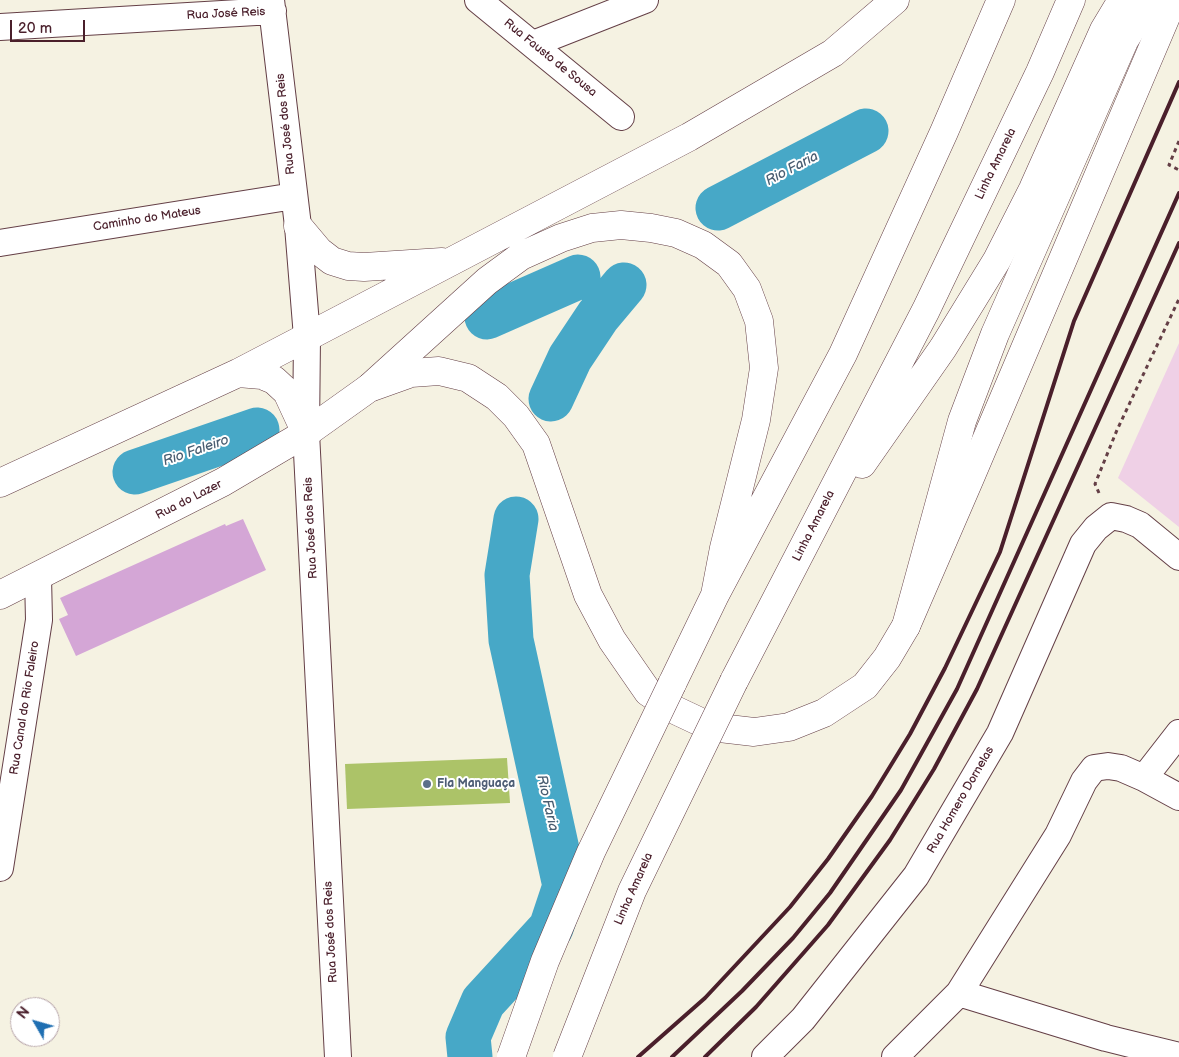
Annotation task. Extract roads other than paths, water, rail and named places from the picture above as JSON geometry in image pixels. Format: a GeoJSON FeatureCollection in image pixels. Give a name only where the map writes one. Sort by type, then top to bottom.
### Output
{"type":"FeatureCollection","features":[{"type":"Feature","properties":{"kind":"main road"},"geometry":{"type":"LineString","coordinates":[[0,482],[238,373],[689,137],[833,53],[895,0]]}},
{"type":"Feature","properties":{"kind":"main road"},"geometry":{"type":"LineString","coordinates":[[511,1057],[545,961],[591,852],[715,595],[843,354],[944,132],[1001,0]]}},
{"type":"Feature","properties":{"kind":"main road","name":"Linha Amarela"},"geometry":{"type":"LineString","coordinates":[[568,1057],[632,891],[734,681],[926,310],[1040,72],[1071,0]]}},
{"type":"Feature","properties":{"kind":"main road"},"geometry":{"type":"LineString","coordinates":[[802,548],[944,348],[996,260],[1033,189],[1104,30],[1124,0]]}},
{"type":"Feature","properties":{"kind":"main road"},"geometry":{"type":"LineString","coordinates":[[906,626],[962,421],[995,334],[1124,41],[1140,15],[1154,0]]}},
{"type":"Feature","properties":{"kind":"main road"},"geometry":{"type":"LineString","coordinates":[[369,388],[411,373],[439,371],[468,378],[497,397],[516,416],[536,444],[588,595],[612,640],[648,692],[674,710],[711,727],[754,732],[789,727],[824,713],[865,686],[887,658],[906,626],[1173,0]]}},
{"type":"Feature","properties":{"kind":"main road"},"geometry":{"type":"LineString","coordinates":[[369,388],[487,281],[521,256],[560,238],[592,228],[621,225],[676,233],[703,245],[729,264],[747,289],[759,321],[764,368],[756,420],[724,548],[715,595]]}},
{"type":"Feature","properties":{"kind":"main road"},"geometry":{"type":"LineString","coordinates":[[298,226],[319,251],[332,260],[348,266],[364,267],[454,261]]}},
{"type":"Feature","properties":{"kind":"main road"},"geometry":{"type":"LineString","coordinates":[[238,373],[262,375],[274,380],[287,392],[306,432]]}},
{"type":"Feature","properties":{"kind":"main road","name":"Rua do Lazer"},"geometry":{"type":"LineString","coordinates":[[0,595],[223,482],[306,432],[369,388]]}},
{"type":"Feature","properties":{"kind":"street","name":"Rua Fausto de Sousa"},"geometry":{"type":"LineString","coordinates":[[478,0],[621,117]]}},
{"type":"Feature","properties":{"kind":"street"},"geometry":{"type":"LineString","coordinates":[[533,44],[645,0]]}},
{"type":"Feature","properties":{"kind":"street","name":"Rua José Reis"},"geometry":{"type":"LineString","coordinates":[[0,27],[272,6]]}},
{"type":"Feature","properties":{"kind":"street","name":"Rua José dos Reis"},"geometry":{"type":"LineString","coordinates":[[272,6],[298,226],[306,337],[306,432],[338,1057]]}},
{"type":"Feature","properties":{"kind":"street","name":"Caminho do Mateus"},"geometry":{"type":"LineString","coordinates":[[0,243],[294,196]]}},
{"type":"Feature","properties":{"kind":"street","name":"Rua Homero Dornelas"},"geometry":{"type":"LineString","coordinates":[[765,1057],[803,1019],[916,876],[1000,733],[1084,544],[1096,528],[1111,516],[1126,518],[1140,525],[1179,557]]}},
{"type":"Feature","properties":{"kind":"street","name":"Rua Canal do Rio Faleiro"},"geometry":{"type":"LineString","coordinates":[[0,868],[39,620],[38,577]]}},
{"type":"Feature","properties":{"kind":"street"},"geometry":{"type":"LineString","coordinates":[[1144,778],[1179,733]]}},
{"type":"Feature","properties":{"kind":"street"},"geometry":{"type":"LineString","coordinates":[[895,1057],[959,993],[1058,835],[1084,781],[1094,768],[1108,766],[1121,768],[1179,797]]}},
{"type":"Feature","properties":{"kind":"street"},"geometry":{"type":"LineString","coordinates":[[959,993],[1106,1038],[1179,1056]]}},
{"type":"Feature","properties":{"kind":"waterway","name":"Rio Faria"},"geometry":{"type":"LineString","coordinates":[[718,208],[866,131]]}},
{"type":"Feature","properties":{"kind":"waterway","name":"Rio Faleiro"},"geometry":{"type":"LineString","coordinates":[[487,317],[578,277]]}},
{"type":"Feature","properties":{"kind":"waterway","name":"Rio Faria"},"geometry":{"type":"LineString","coordinates":[[551,399],[570,358],[598,316],[624,285]]}},
{"type":"Feature","properties":{"kind":"waterway","name":"Rio Faleiro"},"geometry":{"type":"LineString","coordinates":[[135,472],[257,430]]}},
{"type":"Feature","properties":{"kind":"waterway","name":"Rio Faria"},"geometry":{"type":"LineString","coordinates":[[470,1057],[468,1037],[483,1002],[551,928],[565,886],[511,640],[507,575],[516,519]]}},
{"type":"Feature","properties":{"kind":"railway"},"geometry":{"type":"LineString","coordinates":[[638,1057],[705,998],[790,907],[828,859],[872,796],[910,734],[945,668],[1000,552],[1074,321],[1179,82]]}},
{"type":"Feature","properties":{"kind":"railway"},"geometry":{"type":"LineString","coordinates":[[672,1057],[742,991],[793,938],[830,893],[901,790],[957,689],[1179,193]]}},
{"type":"Feature","properties":{"kind":"railway"},"geometry":{"type":"LineString","coordinates":[[705,1057],[756,1007],[828,925],[890,840],[934,769],[977,689],[1179,243]]}},
{"type":"Feature","properties":{"kind":"place","name":"Fla Manguaça"},"geometry":{"type":"Point","coordinates":[427,784]}}]}
